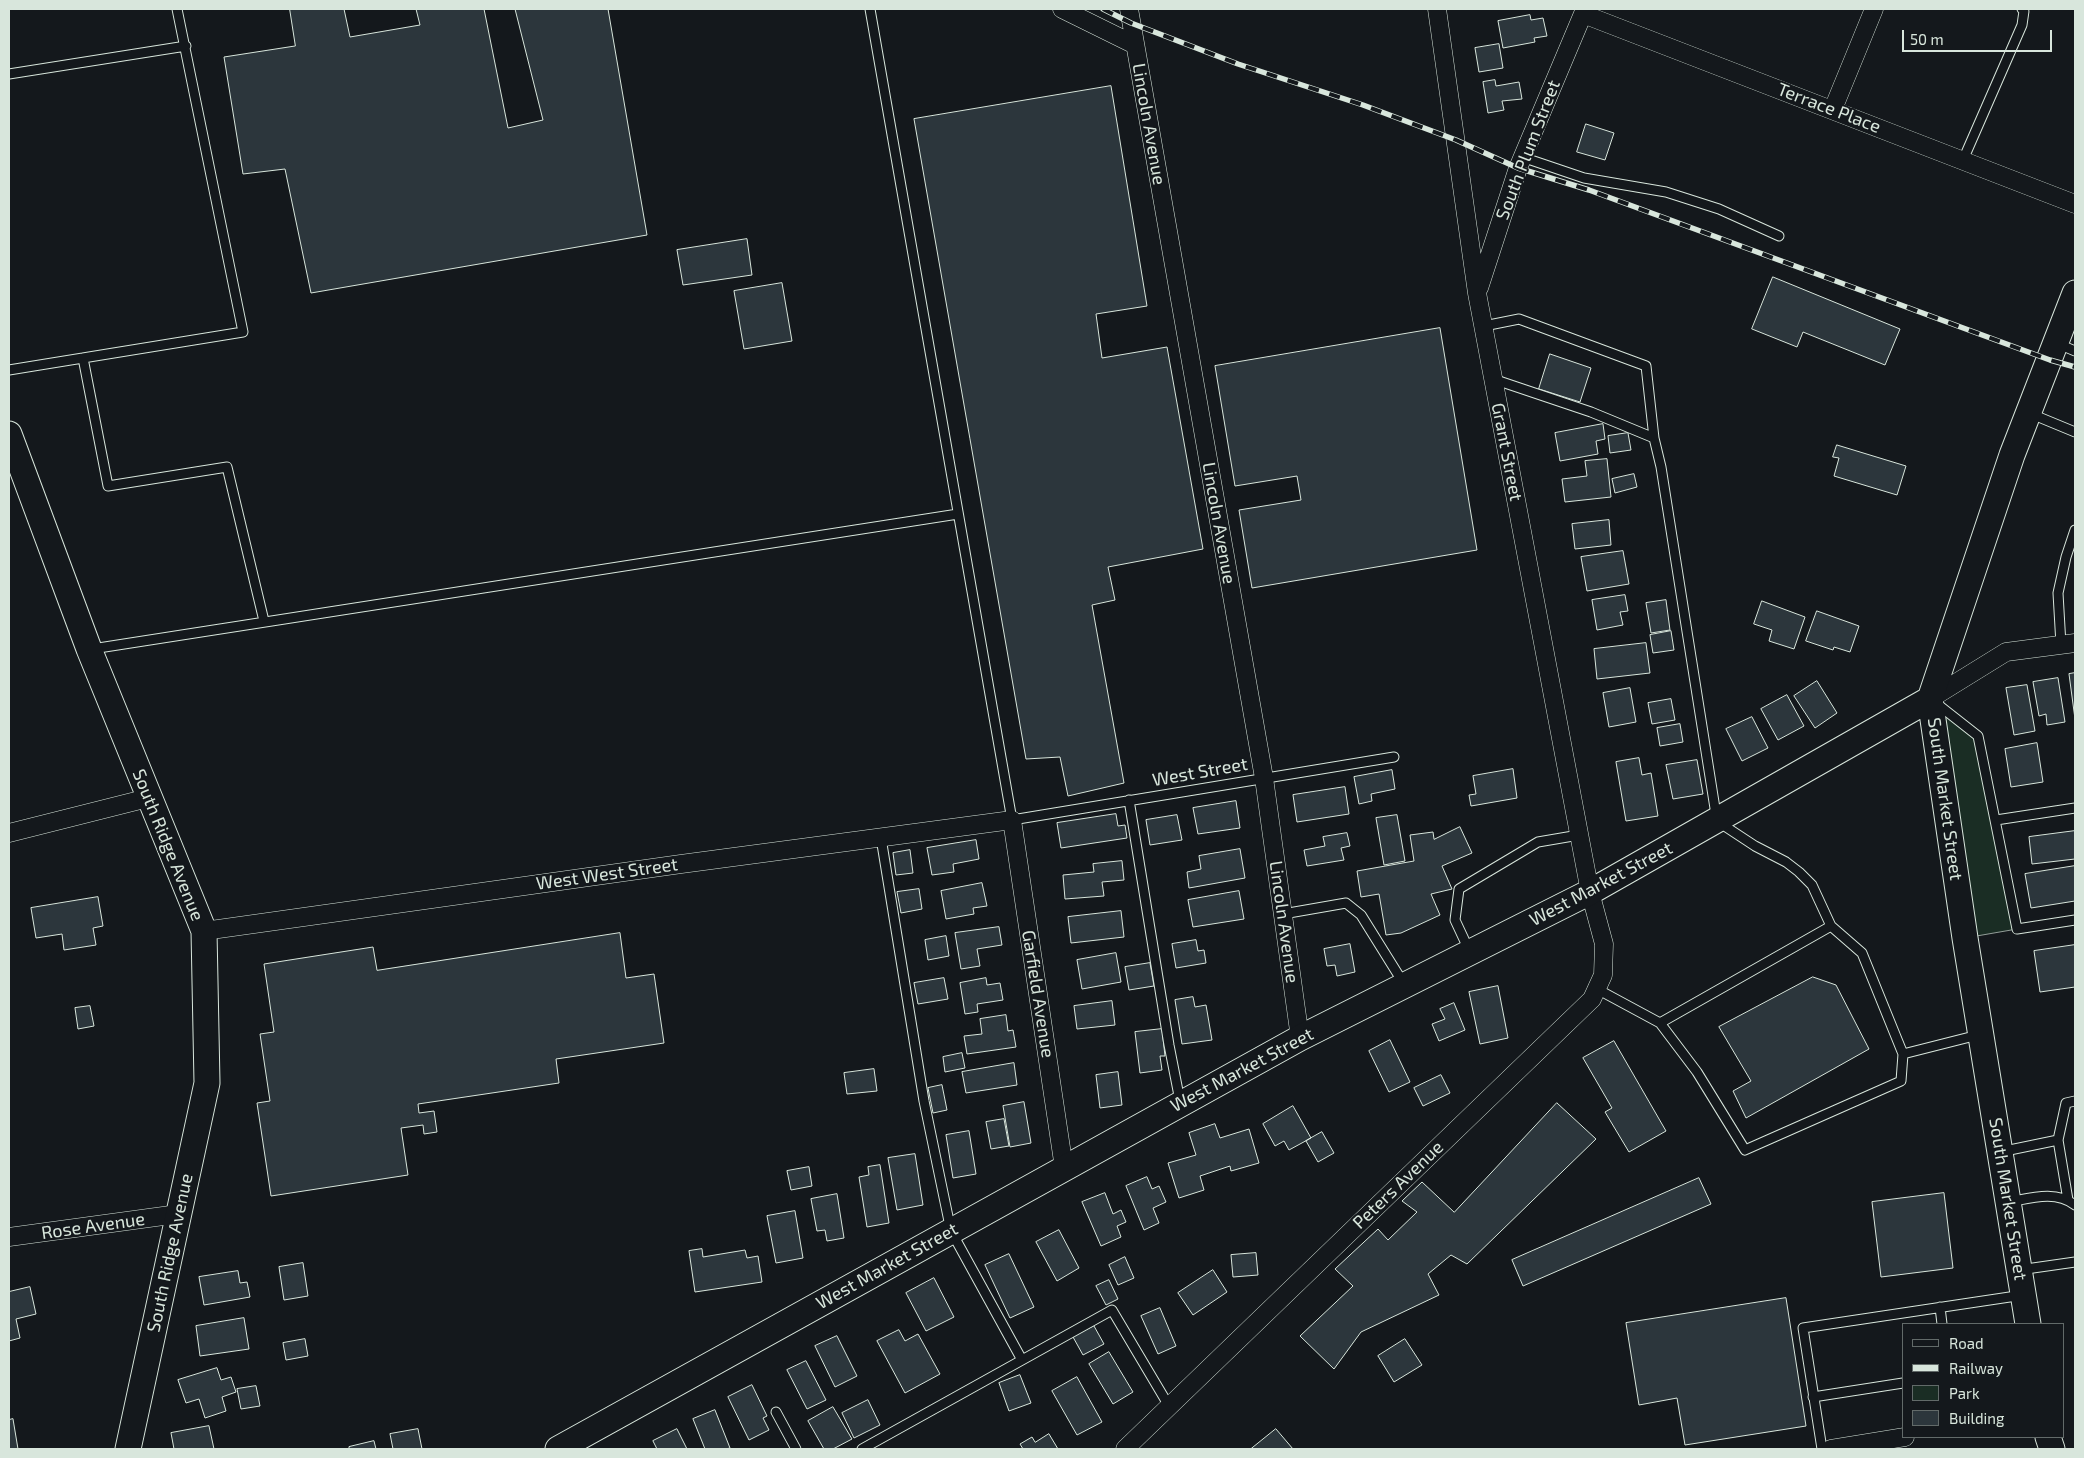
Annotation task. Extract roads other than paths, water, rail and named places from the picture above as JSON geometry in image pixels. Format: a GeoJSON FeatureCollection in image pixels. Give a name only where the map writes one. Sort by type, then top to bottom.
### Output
{"type":"FeatureCollection","features":[{"type":"Feature","properties":{"kind":"main road","name":"South Market Street"},"geometry":{"type":"LineString","coordinates":[[2028,1323],[1981,1034],[1930,699],[2009,465],[2029,413],[2066,347],[2075,293]]}},
{"type":"Feature","properties":{"kind":"main road","name":"South Ridge Avenue"},"geometry":{"type":"LineString","coordinates":[[9,434],[89,649],[148,798],[204,931],[207,1083],[128,1449]]}},
{"type":"Feature","properties":{"kind":"main road","name":"West Market Street"},"geometry":{"type":"LineString","coordinates":[[558,1449],[1300,1038],[1590,892],[1930,699]]}},
{"type":"Feature","properties":{"kind":"street"},"geometry":{"type":"LineString","coordinates":[[1062,9],[1135,45]]}},
{"type":"Feature","properties":{"kind":"street","name":"Lincoln Avenue"},"geometry":{"type":"LineString","coordinates":[[1128,9],[1264,778],[1300,1038]]}},
{"type":"Feature","properties":{"kind":"street","name":"Grant Street"},"geometry":{"type":"LineString","coordinates":[[1437,9],[1477,293],[1590,892]]}},
{"type":"Feature","properties":{"kind":"street"},"geometry":{"type":"LineString","coordinates":[[1833,109],[1874,9]]}},
{"type":"Feature","properties":{"kind":"street","name":"South Plum Street"},"geometry":{"type":"LineString","coordinates":[[1477,293],[1522,157],[1584,11]]}},
{"type":"Feature","properties":{"kind":"street","name":"Terrace Place"},"geometry":{"type":"LineString","coordinates":[[1584,11],[2075,204]]}},
{"type":"Feature","properties":{"kind":"street"},"geometry":{"type":"LineString","coordinates":[[1930,699],[2006,652],[2068,644]]}},
{"type":"Feature","properties":{"kind":"street"},"geometry":{"type":"LineString","coordinates":[[9,833],[148,798]]}},
{"type":"Feature","properties":{"kind":"street","name":"West West Street"},"geometry":{"type":"LineString","coordinates":[[204,931],[1012,820]]}},
{"type":"Feature","properties":{"kind":"street","name":"Garfield Avenue"},"geometry":{"type":"LineString","coordinates":[[1012,820],[1064,1168]]}},
{"type":"Feature","properties":{"kind":"street","name":"Peters Avenue"},"geometry":{"type":"LineString","coordinates":[[1125,1449],[1592,999],[1604,975],[1604,944],[1590,892]]}},
{"type":"Feature","properties":{"kind":"street","name":"Rose Avenue"},"geometry":{"type":"LineString","coordinates":[[9,1237],[178,1214]]}},
{"type":"Feature","properties":{"kind":"street"},"geometry":{"type":"LineString","coordinates":[[1831,1449],[1902,1437]]}},
{"type":"Feature","properties":{"kind":"lane"},"geometry":{"type":"LineString","coordinates":[[9,370],[243,332],[177,9]]}},
{"type":"Feature","properties":{"kind":"lane"},"geometry":{"type":"LineString","coordinates":[[870,9],[1012,820]]}},
{"type":"Feature","properties":{"kind":"lane"},"geometry":{"type":"LineString","coordinates":[[1963,160],[2022,25],[2024,11],[2022,9]]}},
{"type":"Feature","properties":{"kind":"lane"},"geometry":{"type":"LineString","coordinates":[[9,74],[186,46]]}},
{"type":"Feature","properties":{"kind":"lane"},"geometry":{"type":"LineString","coordinates":[[1522,157],[1584,178],[1666,192],[1719,209],[1779,236]]}},
{"type":"Feature","properties":{"kind":"lane"},"geometry":{"type":"LineString","coordinates":[[1484,326],[1519,319],[1646,366],[1654,438],[1661,467],[1717,821],[1755,846],[1786,862],[1799,872],[1812,885],[1831,926],[1862,953],[1903,1054],[1901,1081],[1745,1150],[1697,1072],[1660,1023],[1597,989]]}},
{"type":"Feature","properties":{"kind":"lane"},"geometry":{"type":"LineString","coordinates":[[83,358],[108,486],[227,467],[264,621]]}},
{"type":"Feature","properties":{"kind":"lane"},"geometry":{"type":"LineString","coordinates":[[1493,379],[1592,412],[1654,438]]}},
{"type":"Feature","properties":{"kind":"lane"},"geometry":{"type":"LineString","coordinates":[[2029,413],[2075,432]]}},
{"type":"Feature","properties":{"kind":"lane"},"geometry":{"type":"LineString","coordinates":[[89,649],[958,514]]}},
{"type":"Feature","properties":{"kind":"lane"},"geometry":{"type":"LineString","coordinates":[[2068,644],[2058,593],[2066,557],[2075,530]]}},
{"type":"Feature","properties":{"kind":"lane"},"geometry":{"type":"LineString","coordinates":[[1930,699],[1978,736],[2017,929],[2075,920]]}},
{"type":"Feature","properties":{"kind":"lane","name":"West Street"},"geometry":{"type":"LineString","coordinates":[[1012,820],[1394,757]]}},
{"type":"Feature","properties":{"kind":"lane"},"geometry":{"type":"LineString","coordinates":[[1130,800],[1169,1044],[1181,1103]]}},
{"type":"Feature","properties":{"kind":"lane"},"geometry":{"type":"LineString","coordinates":[[1996,820],[2075,808]]}},
{"type":"Feature","properties":{"kind":"lane"},"geometry":{"type":"LineString","coordinates":[[1470,952],[1455,920],[1459,889],[1538,842],[1579,835]]}},
{"type":"Feature","properties":{"kind":"lane"},"geometry":{"type":"LineString","coordinates":[[881,838],[924,1101],[951,1231],[1022,1360]]}},
{"type":"Feature","properties":{"kind":"lane"},"geometry":{"type":"LineString","coordinates":[[1283,914],[1346,903],[1361,915],[1405,985]]}},
{"type":"Feature","properties":{"kind":"lane"},"geometry":{"type":"LineString","coordinates":[[1660,1023],[1831,926]]}},
{"type":"Feature","properties":{"kind":"lane"},"geometry":{"type":"LineString","coordinates":[[1903,1054],[1981,1034]]}},
{"type":"Feature","properties":{"kind":"lane"},"geometry":{"type":"LineString","coordinates":[[2008,1202],[2049,1195],[2072,1202],[2058,1140],[2066,1103],[2075,1101]]}},
{"type":"Feature","properties":{"kind":"lane"},"geometry":{"type":"LineString","coordinates":[[2000,1152],[2058,1140]]}},
{"type":"Feature","properties":{"kind":"lane"},"geometry":{"type":"LineString","coordinates":[[2019,1270],[2075,1262]]}},
{"type":"Feature","properties":{"kind":"lane"},"geometry":{"type":"LineString","coordinates":[[1822,1449],[1803,1328],[2023,1295]]}},
{"type":"Feature","properties":{"kind":"lane"},"geometry":{"type":"LineString","coordinates":[[1940,1307],[1942,1323]]}},
{"type":"Feature","properties":{"kind":"lane"},"geometry":{"type":"LineString","coordinates":[[862,1449],[1112,1310],[1169,1406]]}},
{"type":"Feature","properties":{"kind":"lane"},"geometry":{"type":"LineString","coordinates":[[1814,1397],[1902,1383]]}},
{"type":"Feature","properties":{"kind":"lane"},"geometry":{"type":"LineString","coordinates":[[776,1412],[796,1449]]}},
{"type":"Feature","properties":{"kind":"railway"},"geometry":{"type":"LineString","coordinates":[[1103,9],[1131,23],[1238,64],[1363,105],[1456,140],[1518,168],[1589,190],[2050,360],[2075,367]]}}]}
